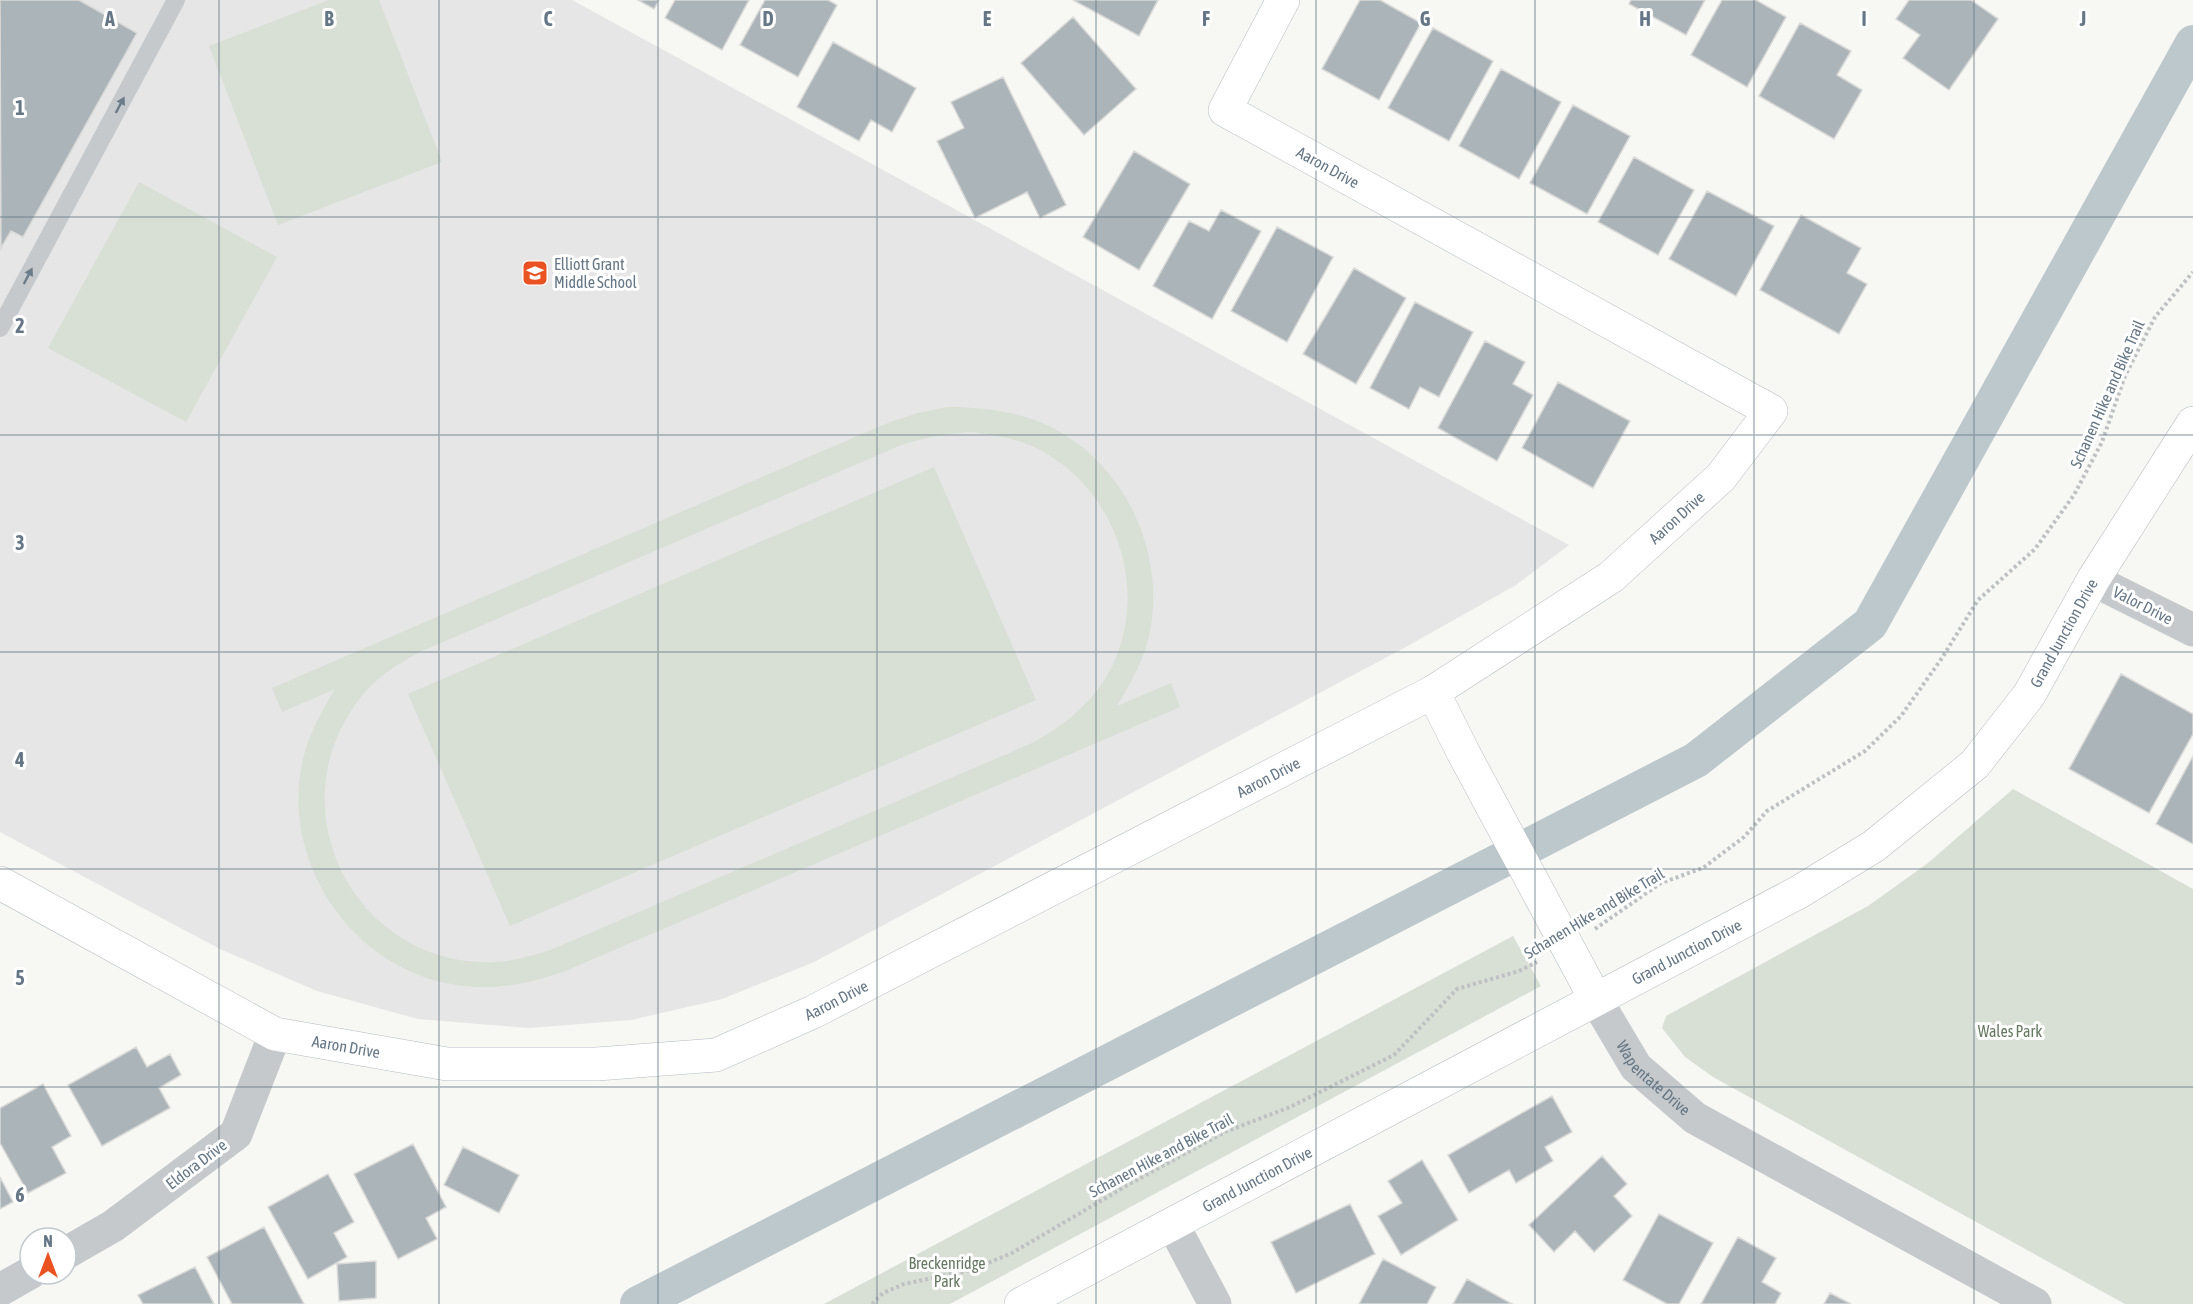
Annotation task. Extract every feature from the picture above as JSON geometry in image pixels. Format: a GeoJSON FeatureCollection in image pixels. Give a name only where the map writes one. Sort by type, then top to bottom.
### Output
{"type":"FeatureCollection","features":[{"type":"Feature","properties":{"kind":"street","name":"Aaron Drive"},"geometry":{"type":"LineString","coordinates":[[0,883],[275,1034],[447,1064],[597,1064],[716,1055],[813,1012],[1433,692],[1611,577],[1721,477],[1771,411],[1225,110],[1283,0]]}},
{"type":"Feature","properties":{"kind":"street","name":"Grand Junction Drive"},"geometry":{"type":"LineString","coordinates":[[1022,1304],[1595,998],[1799,892],[1874,846],[1975,764],[2030,695],[2093,580],[2193,423]]}},
{"type":"Feature","properties":{"kind":"street","name":"Valor Drive"},"geometry":{"type":"LineString","coordinates":[[2093,580],[2193,630]]}},
{"type":"Feature","properties":{"kind":"street","name":"Wapentate Drive"},"geometry":{"type":"LineString","coordinates":[[1433,692],[1595,998],[1636,1067],[1695,1118],[2035,1304]]}},
{"type":"Feature","properties":{"kind":"street","name":"Eldora Drive"},"geometry":{"type":"LineString","coordinates":[[78,1245],[112,1226],[236,1134],[275,1034]]}},
{"type":"Feature","properties":{"kind":"street"},"geometry":{"type":"LineString","coordinates":[[1173,1225],[1215,1304]]}},
{"type":"Feature","properties":{"kind":"street"},"geometry":{"type":"LineString","coordinates":[[0,1290],[18,1280]]}},
{"type":"Feature","properties":{"kind":"lane"},"geometry":{"type":"LineString","coordinates":[[0,328],[176,0]]}},
{"type":"Feature","properties":{"kind":"path","name":"Schanen Hike and Bike Trail"},"geometry":{"type":"LineString","coordinates":[[872,1304],[883,1293],[904,1284],[971,1270],[1012,1253],[1133,1182],[1225,1132],[1290,1107],[1394,1055],[1457,988],[1519,971],[1605,923],[1661,884],[1703,868],[1744,837],[1767,811],[1864,751],[1901,716],[1942,658],[1978,600],[2035,549],[2074,495],[2102,441],[2125,376],[2155,317],[2193,272]]}},
{"type":"Feature","properties":{"kind":"shaded area","name":"Elliott Grant Middle School"},"geometry":{"type":"Polygon","coordinates":[[[0,0],[572,0],[1569,545],[1516,585],[1404,648],[814,962],[722,999],[631,1020],[528,1028],[418,1019],[317,991],[220,949],[0,832],[0,0]]]}},
{"type":"Feature","properties":{"kind":"green space"},"geometry":{"type":"Polygon","coordinates":[[[329,0],[379,0],[442,162],[278,225],[209,46],[329,0]]]}},
{"type":"Feature","properties":{"kind":"green space"},"geometry":{"type":"Polygon","coordinates":[[[139,182],[277,257],[186,422],[48,348],[139,182]]]}},
{"type":"Feature","properties":{"kind":"green space"},"geometry":{"type":"Polygon","coordinates":[[[947,407],[969,408],[1000,411],[1032,419],[1063,433],[1089,453],[1112,478],[1130,506],[1143,537],[1151,569],[1153,603],[1149,636],[1143,655],[1117,706],[1171,683],[1180,707],[563,972],[520,984],[476,987],[446,983],[410,971],[379,953],[351,929],[329,900],[312,868],[302,833],[298,796],[303,759],[309,740],[335,689],[282,712],[272,688],[890,422],[947,407]],[[974,432],[946,434],[899,446],[422,651],[389,671],[361,697],[337,738],[326,781],[327,824],[339,865],[361,901],[392,931],[431,952],[477,962],[525,958],[553,949],[1030,744],[1062,724],[1098,689],[1120,646],[1127,611],[1126,576],[1118,542],[1103,510],[1082,482],[1056,459],[1024,443],[974,432]]]}},
{"type":"Feature","properties":{"kind":"green space"},"geometry":{"type":"Polygon","coordinates":[[[934,467],[1036,700],[510,926],[408,694],[934,467]]]}},
{"type":"Feature","properties":{"kind":"green space","name":"Wales Park"},"geometry":{"type":"Polygon","coordinates":[[[2013,789],[2193,889],[2193,1304],[2125,1304],[1713,1077],[1685,1057],[1662,1028],[1666,1016],[1868,906],[1928,863],[2013,789]]]}},
{"type":"Feature","properties":{"kind":"green space","name":"Breckenridge Park"},"geometry":{"type":"Polygon","coordinates":[[[1513,936],[1541,986],[950,1304],[824,1304],[1513,936]]]}},
{"type":"Feature","properties":{"kind":"building"},"geometry":{"type":"Polygon","coordinates":[[[0,0],[79,0],[137,33],[23,237],[11,231],[1,248],[0,0]]]}},
{"type":"Feature","properties":{"kind":"building"},"geometry":{"type":"Polygon","coordinates":[[[638,0],[659,0],[654,9],[638,0]]]}},
{"type":"Feature","properties":{"kind":"building"},"geometry":{"type":"Polygon","coordinates":[[[675,0],[749,0],[722,50],[665,18],[675,0]]]}},
{"type":"Feature","properties":{"kind":"building"},"geometry":{"type":"Polygon","coordinates":[[[765,0],[828,0],[837,5],[798,77],[740,45],[765,0]]]}},
{"type":"Feature","properties":{"kind":"building"},"geometry":{"type":"Polygon","coordinates":[[[1073,0],[1158,0],[1139,36],[1073,0]]]}},
{"type":"Feature","properties":{"kind":"building"},"geometry":{"type":"Polygon","coordinates":[[[1360,0],[1380,0],[1421,23],[1379,100],[1322,69],[1360,0]]]}},
{"type":"Feature","properties":{"kind":"building"},"geometry":{"type":"Polygon","coordinates":[[[1631,0],[1705,0],[1686,35],[1629,4],[1631,0]]]}},
{"type":"Feature","properties":{"kind":"building"},"geometry":{"type":"Polygon","coordinates":[[[1722,0],[1756,0],[1786,17],[1747,87],[1691,55],[1722,0]]]}},
{"type":"Feature","properties":{"kind":"building"},"geometry":{"type":"Polygon","coordinates":[[[1909,0],[1971,0],[1998,19],[1949,90],[1903,58],[1920,35],[1896,19],[1909,0]]]}},
{"type":"Feature","properties":{"kind":"building"},"geometry":{"type":"Polygon","coordinates":[[[1073,17],[1136,89],[1084,135],[1021,63],[1073,17]]]}},
{"type":"Feature","properties":{"kind":"building"},"geometry":{"type":"Polygon","coordinates":[[[1800,23],[1851,51],[1837,75],[1862,90],[1834,139],[1759,96],[1800,23]]]}},
{"type":"Feature","properties":{"kind":"building"},"geometry":{"type":"Polygon","coordinates":[[[1433,28],[1493,61],[1449,141],[1388,108],[1433,28]]]}},
{"type":"Feature","properties":{"kind":"building"},"geometry":{"type":"Polygon","coordinates":[[[833,42],[916,88],[892,132],[871,120],[859,141],[797,107],[833,42]]]}},
{"type":"Feature","properties":{"kind":"building"},"geometry":{"type":"Polygon","coordinates":[[[1501,69],[1561,102],[1519,179],[1459,146],[1501,69]]]}},
{"type":"Feature","properties":{"kind":"building"},"geometry":{"type":"Polygon","coordinates":[[[1003,77],[1066,205],[1040,218],[1027,192],[975,218],[937,141],[964,128],[951,102],[1003,77]]]}},
{"type":"Feature","properties":{"kind":"building"},"geometry":{"type":"Polygon","coordinates":[[[1573,105],[1630,136],[1587,214],[1530,183],[1573,105]]]}},
{"type":"Feature","properties":{"kind":"building"},"geometry":{"type":"Polygon","coordinates":[[[1134,151],[1190,184],[1139,270],[1083,237],[1134,151]]]}},
{"type":"Feature","properties":{"kind":"building"},"geometry":{"type":"Polygon","coordinates":[[[1634,157],[1694,190],[1658,255],[1598,222],[1634,157]]]}},
{"type":"Feature","properties":{"kind":"building"},"geometry":{"type":"Polygon","coordinates":[[[1707,191],[1774,226],[1736,296],[1669,259],[1707,191]]]}},
{"type":"Feature","properties":{"kind":"building"},"geometry":{"type":"Polygon","coordinates":[[[1221,210],[1261,231],[1212,319],[1153,286],[1189,221],[1209,231],[1221,210]]]}},
{"type":"Feature","properties":{"kind":"building"},"geometry":{"type":"Polygon","coordinates":[[[1801,215],[1861,248],[1847,273],[1867,284],[1839,334],[1760,290],[1801,215]]]}},
{"type":"Feature","properties":{"kind":"building"},"geometry":{"type":"Polygon","coordinates":[[[1277,227],[1333,257],[1287,342],[1231,311],[1277,227]]]}},
{"type":"Feature","properties":{"kind":"building"},"geometry":{"type":"Polygon","coordinates":[[[1354,268],[1406,298],[1356,384],[1303,354],[1354,268]]]}},
{"type":"Feature","properties":{"kind":"building"},"geometry":{"type":"Polygon","coordinates":[[[1415,302],[1473,332],[1439,397],[1420,387],[1409,409],[1370,388],[1415,302]]]}},
{"type":"Feature","properties":{"kind":"building"},"geometry":{"type":"Polygon","coordinates":[[[1485,341],[1525,362],[1513,384],[1533,395],[1497,461],[1438,428],[1485,341]]]}},
{"type":"Feature","properties":{"kind":"building"},"geometry":{"type":"Polygon","coordinates":[[[1558,382],[1630,421],[1593,488],[1522,448],[1558,382]]]}},
{"type":"Feature","properties":{"kind":"building"},"geometry":{"type":"Polygon","coordinates":[[[2121,674],[2193,714],[2193,734],[2149,813],[2069,769],[2121,674]]]}},
{"type":"Feature","properties":{"kind":"building"},"geometry":{"type":"Polygon","coordinates":[[[2193,756],[2193,844],[2156,824],[2193,756]]]}},
{"type":"Feature","properties":{"kind":"building"},"geometry":{"type":"Polygon","coordinates":[[[136,1047],[147,1067],[170,1054],[181,1075],[159,1088],[170,1108],[102,1146],[68,1085],[136,1047]]]}},
{"type":"Feature","properties":{"kind":"building"},"geometry":{"type":"Polygon","coordinates":[[[43,1084],[71,1136],[52,1147],[66,1173],[28,1193],[0,1143],[0,1108],[43,1084]]]}},
{"type":"Feature","properties":{"kind":"building"},"geometry":{"type":"Polygon","coordinates":[[[1552,1096],[1572,1132],[1545,1147],[1553,1161],[1516,1183],[1509,1170],[1469,1193],[1448,1155],[1552,1096]]]}},
{"type":"Feature","properties":{"kind":"building"},"geometry":{"type":"Polygon","coordinates":[[[413,1144],[446,1207],[426,1218],[437,1239],[398,1259],[354,1174],[413,1144]]]}},
{"type":"Feature","properties":{"kind":"building"},"geometry":{"type":"Polygon","coordinates":[[[463,1147],[519,1175],[499,1213],[444,1185],[463,1147]]]}},
{"type":"Feature","properties":{"kind":"building"},"geometry":{"type":"Polygon","coordinates":[[[1602,1156],[1627,1184],[1614,1196],[1632,1216],[1594,1252],[1575,1231],[1554,1252],[1529,1225],[1602,1156]]]}},
{"type":"Feature","properties":{"kind":"building"},"geometry":{"type":"Polygon","coordinates":[[[1422,1160],[1458,1220],[1401,1255],[1378,1216],[1402,1203],[1388,1181],[1422,1160]]]}},
{"type":"Feature","properties":{"kind":"building"},"geometry":{"type":"Polygon","coordinates":[[[328,1174],[354,1222],[334,1233],[347,1257],[308,1279],[268,1207],[328,1174]]]}},
{"type":"Feature","properties":{"kind":"building"},"geometry":{"type":"Polygon","coordinates":[[[0,1177],[13,1202],[0,1209],[0,1177]]]}},
{"type":"Feature","properties":{"kind":"building"},"geometry":{"type":"Polygon","coordinates":[[[1350,1204],[1375,1254],[1296,1293],[1271,1242],[1350,1204]]]}},
{"type":"Feature","properties":{"kind":"building"},"geometry":{"type":"Polygon","coordinates":[[[1659,1214],[1713,1243],[1679,1304],[1667,1304],[1623,1280],[1659,1214]]]}},
{"type":"Feature","properties":{"kind":"building"},"geometry":{"type":"Polygon","coordinates":[[[264,1227],[304,1304],[232,1304],[207,1257],[264,1227]]]}},
{"type":"Feature","properties":{"kind":"building"},"geometry":{"type":"Polygon","coordinates":[[[1738,1237],[1776,1258],[1762,1282],[1781,1293],[1775,1304],[1701,1304],[1738,1237]]]}},
{"type":"Feature","properties":{"kind":"building"},"geometry":{"type":"Polygon","coordinates":[[[1383,1259],[1436,1287],[1427,1304],[1359,1304],[1383,1259]]]}},
{"type":"Feature","properties":{"kind":"building"},"geometry":{"type":"Polygon","coordinates":[[[376,1261],[376,1298],[339,1301],[337,1264],[376,1261]]]}},
{"type":"Feature","properties":{"kind":"building"},"geometry":{"type":"Polygon","coordinates":[[[195,1267],[214,1304],[143,1304],[138,1295],[195,1267]]]}},
{"type":"Feature","properties":{"kind":"building"},"geometry":{"type":"Polygon","coordinates":[[[1467,1279],[1512,1304],[1453,1304],[1467,1279]]]}},
{"type":"Feature","properties":{"kind":"building"},"geometry":{"type":"Polygon","coordinates":[[[1830,1293],[1851,1304],[1824,1304],[1830,1293]]]}},
{"type":"Feature","properties":{"kind":"waterway"},"geometry":{"type":"LineString","coordinates":[[638,1304],[1696,760],[1870,624],[2193,43]]}},
{"type":"Feature","properties":{"kind":"place","name":"Elliott Grant Middle School"},"geometry":{"type":"Point","coordinates":[535,273]}}]}
